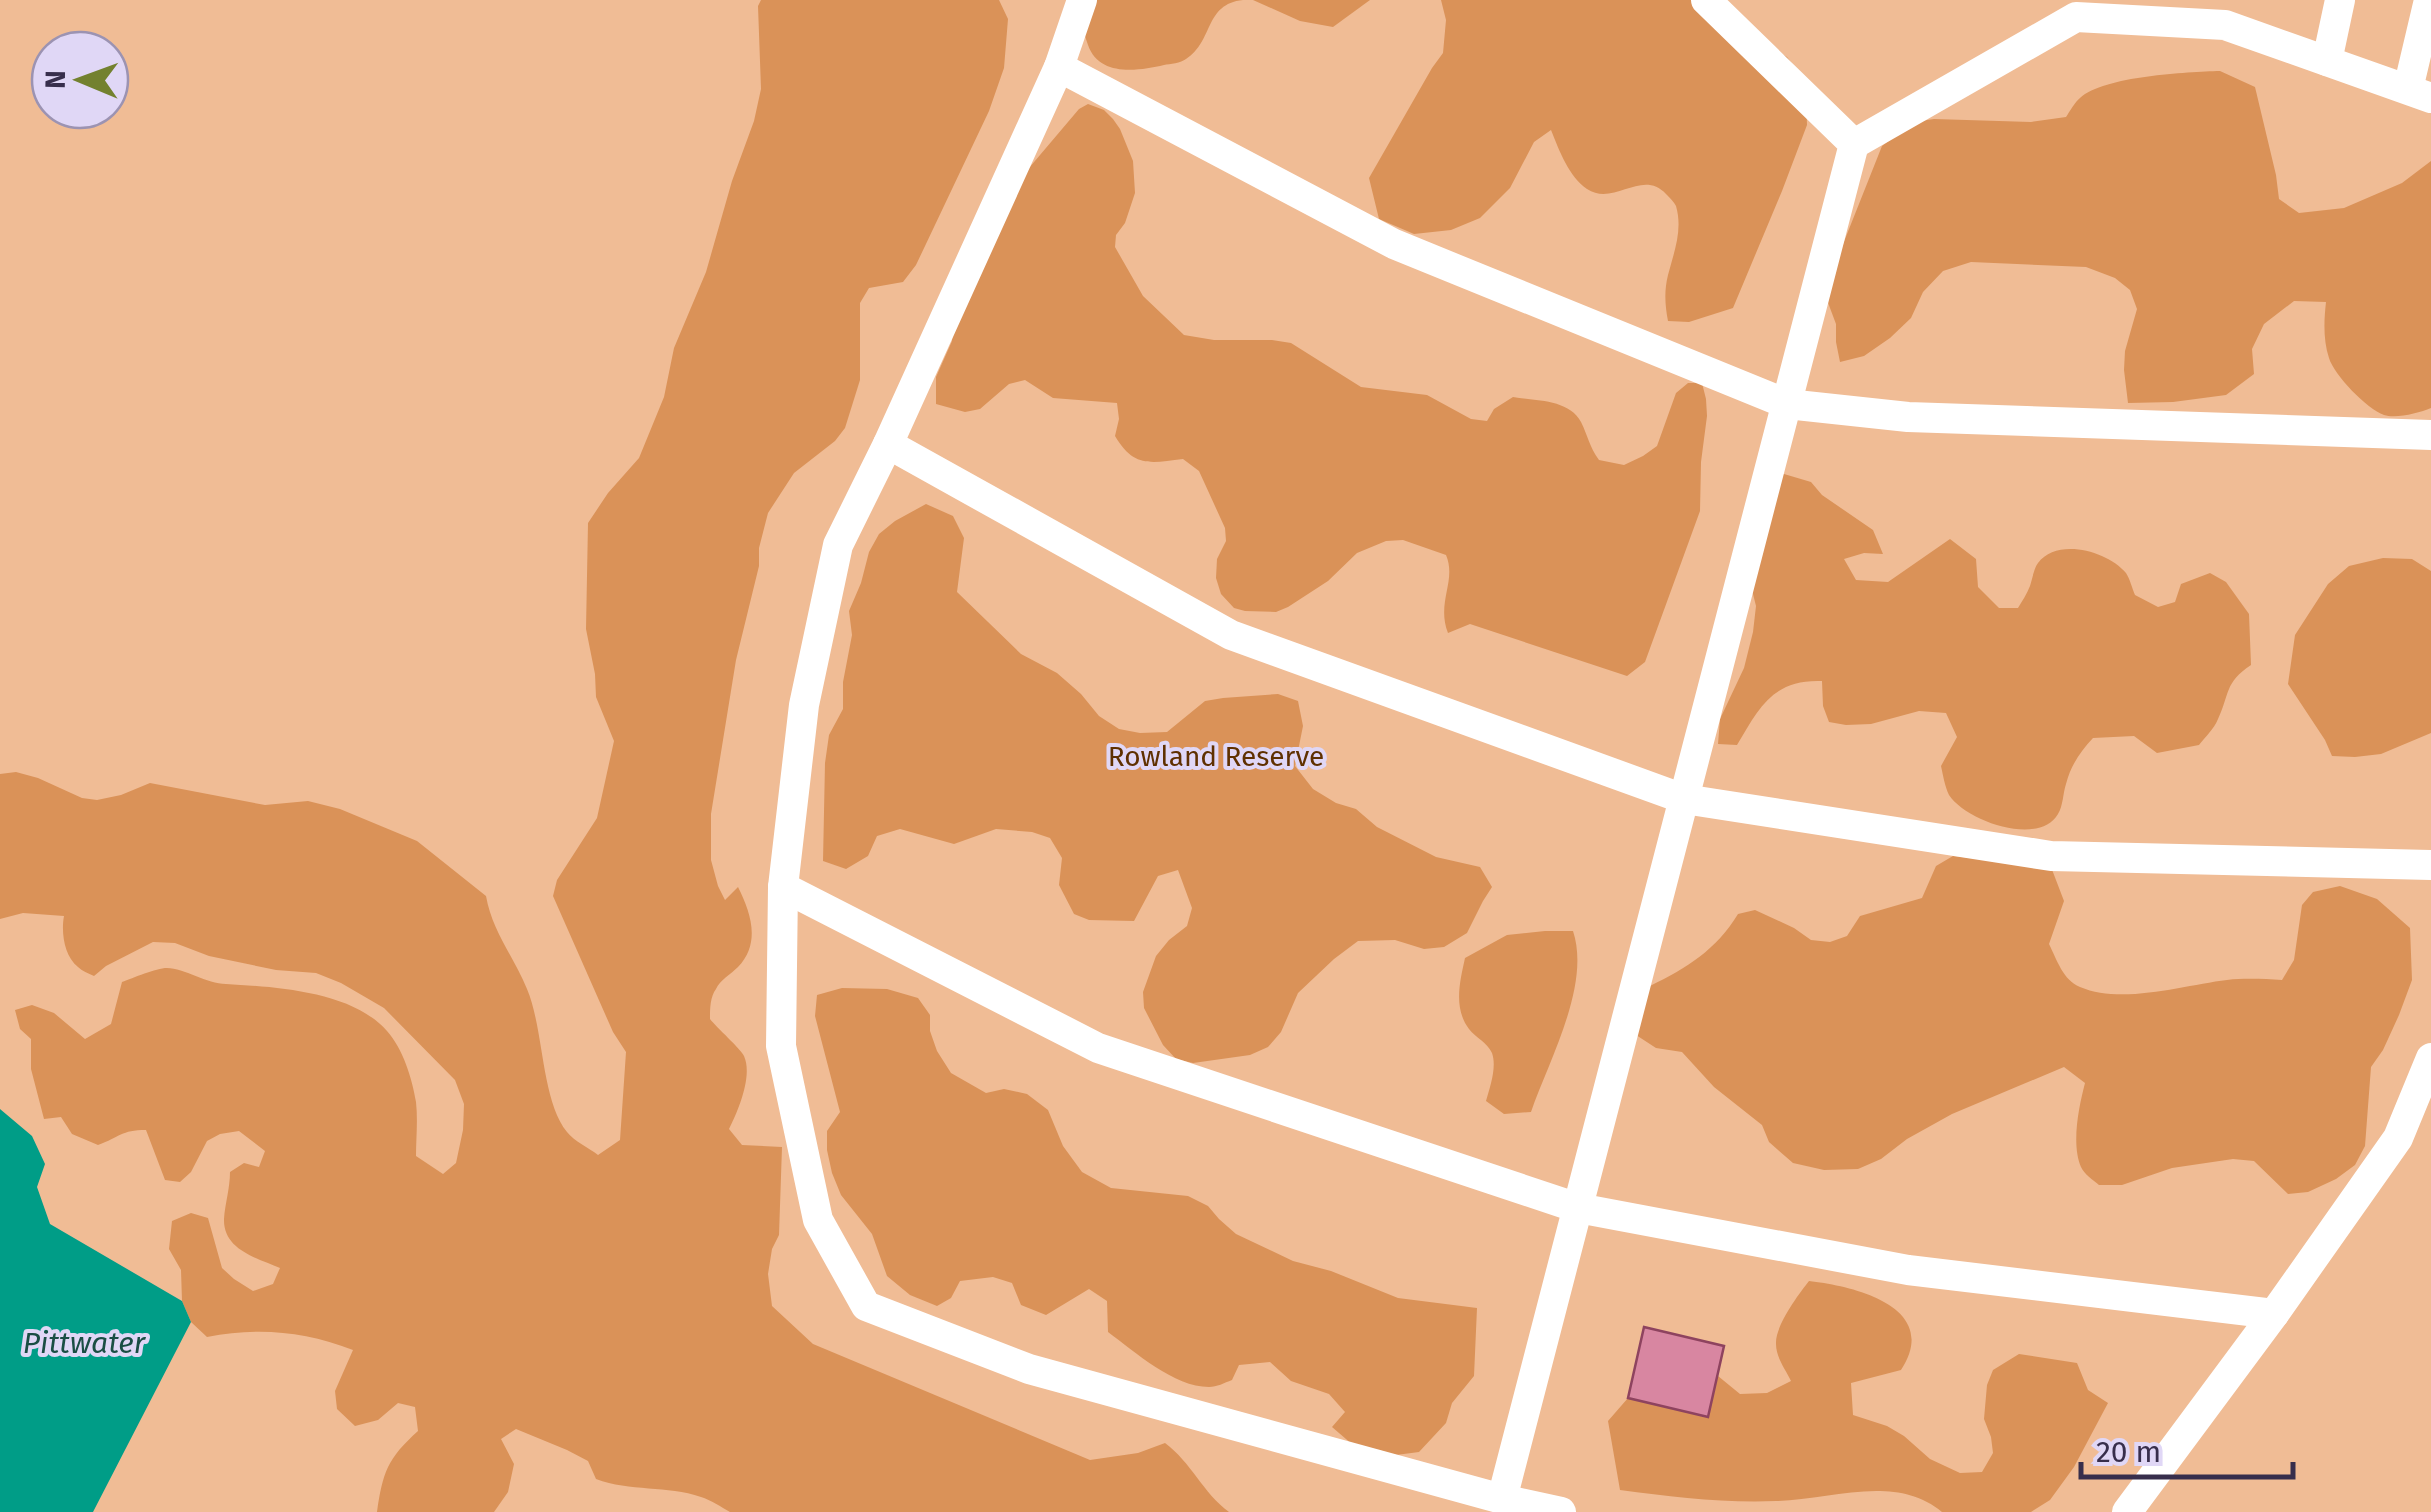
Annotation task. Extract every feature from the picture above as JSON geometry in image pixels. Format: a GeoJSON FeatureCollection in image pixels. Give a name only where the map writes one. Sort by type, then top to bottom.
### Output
{"type":"FeatureCollection","features":[{"type":"Feature","properties":{"kind":"lane"},"geometry":{"type":"LineString","coordinates":[[1082,0],[1059,67],[838,545],[804,705],[783,886],[781,1046],[818,1220],[866,1306],[1030,1369],[1502,1500],[1561,1512]]}},
{"type":"Feature","properties":{"kind":"lane"},"geometry":{"type":"LineString","coordinates":[[1706,0],[1854,144]]}},
{"type":"Feature","properties":{"kind":"lane"},"geometry":{"type":"LineString","coordinates":[[2328,62],[2340,0]]}},
{"type":"Feature","properties":{"kind":"lane"},"geometry":{"type":"LineString","coordinates":[[1502,1500],[1854,144],[2076,16],[2225,25],[2420,94],[2430,0]]}},
{"type":"Feature","properties":{"kind":"lane"},"geometry":{"type":"LineString","coordinates":[[1059,67],[1394,244],[1786,404],[1908,418],[2431,435]]}},
{"type":"Feature","properties":{"kind":"lane"},"geometry":{"type":"LineString","coordinates":[[888,444],[1231,635],[1684,798],[2052,856],[2431,866]]}},
{"type":"Feature","properties":{"kind":"lane"},"geometry":{"type":"LineString","coordinates":[[783,886],[1098,1048],[1578,1208],[1908,1270],[2274,1314]]}},
{"type":"Feature","properties":{"kind":"lane"},"geometry":{"type":"LineString","coordinates":[[2127,1512],[2398,1138],[2431,1058]]}},
{"type":"Feature","properties":{"kind":"green space","name":"Rowland Reserve"},"geometry":{"type":"Polygon","coordinates":[[[0,0],[2431,0],[2431,1512],[0,1512],[0,0]]]}},
{"type":"Feature","properties":{"kind":"green space"},"geometry":{"type":"Polygon","coordinates":[[[761,0],[999,0],[1008,19],[1004,68],[989,111],[916,265],[903,282],[869,288],[860,303],[860,380],[845,428],[835,441],[794,473],[768,513],[736,660],[711,814],[711,860],[725,900],[738,887],[750,917],[752,938],[745,958],[714,992],[710,1019],[742,1053],[746,1064],[743,1093],[729,1129],[742,1145],[782,1147],[779,1235],[768,1274],[772,1306],[813,1344],[1090,1460],[1138,1453],[1165,1443],[1229,1512],[730,1512],[688,1493],[622,1486],[596,1479],[588,1461],[516,1429],[501,1439],[514,1464],[508,1492],[494,1512],[377,1512],[388,1467],[418,1431],[415,1407],[398,1403],[378,1420],[355,1426],[337,1409],[335,1391],[353,1350],[281,1333],[207,1337],[191,1322],[182,1301],[181,1270],[169,1249],[172,1221],[191,1213],[208,1218],[222,1268],[234,1279],[253,1291],[273,1284],[280,1268],[235,1245],[225,1230],[224,1219],[230,1172],[244,1163],[259,1167],[265,1151],[239,1131],[220,1134],[207,1141],[191,1172],[180,1182],[165,1180],[146,1130],[126,1133],[98,1145],[72,1134],[61,1117],[44,1119],[31,1069],[31,1039],[20,1029],[15,1010],[32,1005],[54,1013],[85,1039],[111,1024],[122,982],[167,968],[219,983],[334,999],[372,1018],[393,1038],[409,1074],[417,1109],[416,1156],[443,1174],[456,1163],[464,1104],[455,1080],[384,1008],[316,973],[276,970],[209,956],[175,943],[153,942],[94,976],[69,957],[63,936],[64,916],[23,913],[0,919],[0,774],[16,772],[82,798],[97,800],[150,783],[265,805],[308,801],[340,809],[417,841],[486,896],[498,932],[533,1005],[552,1102],[567,1132],[598,1155],[620,1140],[626,1052],[613,1032],[553,896],[557,880],[597,818],[614,741],[596,697],[586,629],[588,523],[639,458],[664,397],[674,348],[706,272],[761,89],[761,0]]]}},
{"type":"Feature","properties":{"kind":"green space"},"geometry":{"type":"Polygon","coordinates":[[[1082,0],[1243,0],[1222,8],[1201,43],[1184,60],[1131,70],[1110,67],[1093,55],[1081,23],[1082,0]]]}},
{"type":"Feature","properties":{"kind":"green space"},"geometry":{"type":"Polygon","coordinates":[[[1253,0],[1370,0],[1333,27],[1300,21],[1253,0]]]}},
{"type":"Feature","properties":{"kind":"green space"},"geometry":{"type":"Polygon","coordinates":[[[1441,0],[1717,0],[1755,38],[1787,57],[1801,75],[1807,125],[1733,308],[1689,322],[1668,321],[1666,287],[1678,232],[1675,204],[1657,187],[1647,185],[1607,194],[1587,189],[1570,170],[1551,130],[1534,142],[1510,188],[1480,218],[1451,230],[1414,234],[1379,219],[1369,178],[1443,53],[1446,20],[1441,0]]]}},
{"type":"Feature","properties":{"kind":"green space"},"geometry":{"type":"Polygon","coordinates":[[[2220,71],[2255,87],[2279,199],[2299,213],[2344,208],[2402,183],[2431,161],[2431,408],[2384,415],[2360,399],[2329,358],[2324,330],[2326,302],[2294,301],[2264,324],[2252,349],[2254,374],[2226,395],[2128,403],[2125,351],[2137,309],[2130,290],[2115,278],[2086,267],[1971,262],[1943,271],[1923,292],[1911,318],[1890,338],[1864,356],[1840,362],[1836,324],[1824,292],[1882,146],[1914,122],[2031,122],[2066,117],[2080,98],[2107,85],[2147,77],[2220,71]]]}},
{"type":"Feature","properties":{"kind":"green space"},"geometry":{"type":"Polygon","coordinates":[[[1088,104],[1104,110],[1113,119],[1133,161],[1135,193],[1125,223],[1116,235],[1115,247],[1143,296],[1184,335],[1291,343],[1361,387],[1427,395],[1471,419],[1487,421],[1494,409],[1513,397],[1560,405],[1576,414],[1599,460],[1624,465],[1657,446],[1676,393],[1688,383],[1702,383],[1707,416],[1700,511],[1645,662],[1627,676],[1470,624],[1448,633],[1444,611],[1449,574],[1446,555],[1403,540],[1386,541],[1357,553],[1328,581],[1276,612],[1234,608],[1221,594],[1216,578],[1217,559],[1226,541],[1225,528],[1199,471],[1183,459],[1152,462],[1129,454],[1115,436],[1117,403],[1053,398],[1025,380],[1009,384],[980,409],[965,412],[936,404],[936,377],[952,341],[954,315],[1029,168],[1079,109],[1088,104]]]}},
{"type":"Feature","properties":{"kind":"green space"},"geometry":{"type":"Polygon","coordinates":[[[1784,474],[1811,482],[1822,495],[1873,530],[1883,554],[1864,553],[1844,559],[1856,580],[1888,582],[1950,539],[1976,559],[1978,587],[1999,608],[2018,608],[2038,563],[2057,550],[2082,550],[2107,558],[2126,573],[2135,595],[2158,607],[2175,602],[2181,584],[2210,573],[2226,582],[2249,614],[2251,665],[2232,683],[2216,723],[2199,745],[2157,753],[2134,736],[2093,738],[2070,771],[2058,814],[2049,824],[2035,829],[2003,827],[1986,821],[1958,805],[1949,795],[1941,766],[1957,737],[1946,713],[1919,711],[1871,724],[1829,722],[1823,706],[1822,681],[1805,682],[1769,698],[1737,745],[1718,744],[1720,719],[1744,668],[1753,632],[1756,606],[1747,570],[1762,480],[1784,474]]]}},
{"type":"Feature","properties":{"kind":"green space"},"geometry":{"type":"Polygon","coordinates":[[[926,504],[953,516],[964,538],[957,592],[1021,654],[1057,673],[1099,716],[1119,729],[1167,732],[1205,701],[1223,698],[1278,694],[1298,701],[1303,726],[1295,766],[1313,789],[1356,809],[1377,827],[1436,857],[1480,867],[1492,887],[1467,933],[1444,947],[1424,949],[1395,940],[1358,941],[1298,993],[1281,1032],[1268,1047],[1250,1055],[1193,1063],[1176,1059],[1163,1045],[1144,1008],[1143,992],[1156,956],[1187,926],[1192,908],[1178,870],[1158,876],[1134,921],[1089,920],[1074,914],[1059,885],[1062,858],[1050,838],[1032,832],[996,829],[954,844],[900,829],[877,836],[868,856],[846,869],[823,861],[825,763],[829,735],[843,709],[843,682],[852,635],[849,611],[879,534],[926,504]]]}},
{"type":"Feature","properties":{"kind":"green space"},"geometry":{"type":"Polygon","coordinates":[[[2383,558],[2412,559],[2431,571],[2431,733],[2381,754],[2332,756],[2288,684],[2295,635],[2328,584],[2349,566],[2383,558]]]}},
{"type":"Feature","properties":{"kind":"green space"},"geometry":{"type":"Polygon","coordinates":[[[1953,856],[2051,867],[2064,901],[2049,944],[2058,963],[2074,984],[2115,994],[2234,979],[2282,980],[2294,960],[2302,905],[2313,892],[2340,886],[2377,899],[2410,928],[2412,980],[2383,1050],[2371,1067],[2365,1146],[2355,1165],[2308,1192],[2288,1194],[2254,1161],[2233,1159],[2172,1168],[2122,1185],[2099,1185],[2082,1170],[2078,1158],[2078,1114],[2085,1083],[2064,1067],[1952,1114],[1858,1169],[1824,1170],[1793,1163],[1769,1142],[1762,1125],[1714,1087],[1682,1052],[1656,1048],[1633,1033],[1650,986],[1700,957],[1738,914],[1755,910],[1811,940],[1830,942],[1847,936],[1860,916],[1922,898],[1936,866],[1953,856]]]}},
{"type":"Feature","properties":{"kind":"green space"},"geometry":{"type":"Polygon","coordinates":[[[1573,931],[1577,975],[1572,998],[1531,1112],[1504,1114],[1486,1101],[1493,1071],[1492,1053],[1469,1029],[1461,1012],[1459,994],[1465,958],[1507,935],[1573,931]]]}},
{"type":"Feature","properties":{"kind":"green space"},"geometry":{"type":"Polygon","coordinates":[[[842,988],[887,989],[918,998],[930,1015],[930,1031],[937,1051],[951,1073],[986,1093],[1004,1089],[1027,1094],[1048,1110],[1063,1146],[1082,1172],[1111,1188],[1188,1196],[1208,1206],[1236,1234],[1293,1261],[1331,1271],[1398,1298],[1477,1308],[1474,1376],[1452,1403],[1446,1423],[1419,1452],[1396,1455],[1353,1445],[1332,1427],[1345,1412],[1329,1394],[1291,1381],[1270,1362],[1239,1365],[1232,1380],[1215,1386],[1182,1381],[1108,1332],[1107,1301],[1089,1289],[1046,1315],[1021,1305],[1012,1283],[993,1277],[960,1281],[951,1298],[937,1306],[910,1295],[887,1276],[872,1234],[841,1195],[832,1173],[827,1131],[840,1112],[815,1016],[817,995],[842,988]]]}},
{"type":"Feature","properties":{"kind":"green space"},"geometry":{"type":"Polygon","coordinates":[[[1809,1281],[1869,1295],[1902,1315],[1910,1330],[1911,1348],[1901,1370],[1851,1383],[1853,1415],[1887,1426],[1930,1459],[1960,1473],[1982,1472],[1993,1453],[1984,1419],[1987,1385],[1993,1370],[2019,1354],[2077,1363],[2088,1390],[2108,1403],[2074,1467],[2050,1500],[2031,1512],[1942,1512],[1924,1500],[1883,1491],[1756,1501],[1620,1490],[1608,1421],[1628,1398],[1707,1417],[1718,1376],[1740,1394],[1767,1393],[1791,1381],[1778,1354],[1777,1337],[1788,1311],[1809,1281]]]}},
{"type":"Feature","properties":{"kind":"water","name":"Pittwater"},"geometry":{"type":"Polygon","coordinates":[[[0,1109],[32,1136],[45,1164],[37,1187],[50,1224],[182,1301],[191,1322],[93,1512],[0,1512],[0,1109]]]}},
{"type":"Feature","properties":{"kind":"building"},"geometry":{"type":"Polygon","coordinates":[[[1644,1327],[1724,1346],[1708,1417],[1628,1398],[1644,1327]]]}}]}
